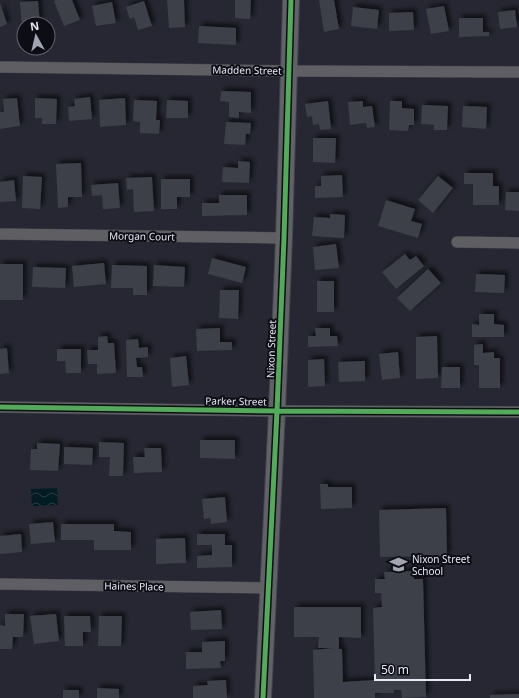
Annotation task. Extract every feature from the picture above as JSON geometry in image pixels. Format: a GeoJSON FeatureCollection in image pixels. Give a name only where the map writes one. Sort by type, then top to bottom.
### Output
{"type":"FeatureCollection","features":[{"type":"Feature","properties":{"kind":"street","name":"Nixon Street"},"geometry":{"type":"LineString","coordinates":[[263,698],[284,238],[291,0]]}},
{"type":"Feature","properties":{"kind":"street","name":"Madden Street"},"geometry":{"type":"LineString","coordinates":[[0,67],[289,71],[519,72]]}},
{"type":"Feature","properties":{"kind":"street","name":"Morgan Court"},"geometry":{"type":"LineString","coordinates":[[0,234],[284,238]]}},
{"type":"Feature","properties":{"kind":"street"},"geometry":{"type":"LineString","coordinates":[[457,242],[519,243]]}},
{"type":"Feature","properties":{"kind":"street","name":"Parker Street"},"geometry":{"type":"LineString","coordinates":[[0,407],[277,411],[519,412]]}},
{"type":"Feature","properties":{"kind":"street","name":"Haines Place"},"geometry":{"type":"LineString","coordinates":[[0,584],[268,588]]}},
{"type":"Feature","properties":{"kind":"water"},"geometry":{"type":"Polygon","coordinates":[[[57,488],[58,505],[32,506],[31,489],[57,488]]]}},
{"type":"Feature","properties":{"kind":"building"},"geometry":{"type":"Polygon","coordinates":[[[72,0],[80,20],[64,26],[54,1],[72,0]]]}},
{"type":"Feature","properties":{"kind":"building"},"geometry":{"type":"Polygon","coordinates":[[[167,0],[184,0],[185,27],[169,28],[167,0]]]}},
{"type":"Feature","properties":{"kind":"building"},"geometry":{"type":"Polygon","coordinates":[[[235,0],[251,0],[250,19],[235,18],[235,0]]]}},
{"type":"Feature","properties":{"kind":"building"},"geometry":{"type":"Polygon","coordinates":[[[319,0],[334,0],[339,29],[324,32],[319,0]]]}},
{"type":"Feature","properties":{"kind":"building"},"geometry":{"type":"Polygon","coordinates":[[[38,1],[39,16],[21,16],[20,2],[38,1]]]}},
{"type":"Feature","properties":{"kind":"building"},"geometry":{"type":"Polygon","coordinates":[[[144,1],[152,26],[138,30],[134,17],[130,19],[126,7],[144,1]]]}},
{"type":"Feature","properties":{"kind":"building"},"geometry":{"type":"Polygon","coordinates":[[[112,2],[116,23],[96,26],[92,6],[112,2]]]}},
{"type":"Feature","properties":{"kind":"building"},"geometry":{"type":"Polygon","coordinates":[[[0,3],[7,24],[0,27],[0,3]]]}},
{"type":"Feature","properties":{"kind":"building"},"geometry":{"type":"Polygon","coordinates":[[[444,6],[449,31],[431,34],[426,9],[444,6]]]}},
{"type":"Feature","properties":{"kind":"building"},"geometry":{"type":"Polygon","coordinates":[[[353,7],[379,10],[377,29],[351,26],[353,7]]]}},
{"type":"Feature","properties":{"kind":"building"},"geometry":{"type":"Polygon","coordinates":[[[515,10],[517,27],[500,29],[498,12],[515,10]]]}},
{"type":"Feature","properties":{"kind":"building"},"geometry":{"type":"Polygon","coordinates":[[[413,12],[414,30],[389,31],[389,13],[413,12]]]}},
{"type":"Feature","properties":{"kind":"building"},"geometry":{"type":"Polygon","coordinates":[[[459,18],[483,18],[483,32],[489,32],[489,36],[459,37],[459,18]]]}},
{"type":"Feature","properties":{"kind":"building"},"geometry":{"type":"Polygon","coordinates":[[[199,26],[236,28],[236,45],[198,43],[199,26]]]}},
{"type":"Feature","properties":{"kind":"building"},"geometry":{"type":"Polygon","coordinates":[[[221,91],[251,92],[251,113],[239,112],[239,118],[229,117],[229,102],[220,101],[221,91]]]}},
{"type":"Feature","properties":{"kind":"building"},"geometry":{"type":"Polygon","coordinates":[[[90,97],[92,119],[69,121],[68,107],[75,106],[74,99],[90,97]]]}},
{"type":"Feature","properties":{"kind":"building"},"geometry":{"type":"Polygon","coordinates":[[[17,98],[20,126],[0,129],[0,112],[4,112],[3,99],[17,98]]]}},
{"type":"Feature","properties":{"kind":"building"},"geometry":{"type":"Polygon","coordinates":[[[35,98],[57,99],[56,124],[42,124],[42,118],[35,118],[35,98]]]}},
{"type":"Feature","properties":{"kind":"building"},"geometry":{"type":"Polygon","coordinates":[[[125,98],[126,125],[100,127],[99,100],[125,98]]]}},
{"type":"Feature","properties":{"kind":"building"},"geometry":{"type":"Polygon","coordinates":[[[134,100],[157,101],[156,120],[160,120],[159,134],[140,133],[140,122],[133,121],[134,100]]]}},
{"type":"Feature","properties":{"kind":"building"},"geometry":{"type":"Polygon","coordinates":[[[167,100],[188,101],[188,118],[166,118],[167,100]]]}},
{"type":"Feature","properties":{"kind":"building"},"geometry":{"type":"Polygon","coordinates":[[[328,101],[331,129],[320,130],[319,124],[313,125],[312,116],[307,117],[305,104],[328,101]]]}},
{"type":"Feature","properties":{"kind":"building"},"geometry":{"type":"Polygon","coordinates":[[[363,101],[363,107],[372,106],[375,127],[367,128],[366,123],[350,125],[348,102],[363,101]]]}},
{"type":"Feature","properties":{"kind":"building"},"geometry":{"type":"Polygon","coordinates":[[[390,101],[402,101],[402,108],[414,109],[414,125],[409,125],[408,131],[389,130],[390,101]]]}},
{"type":"Feature","properties":{"kind":"building"},"geometry":{"type":"Polygon","coordinates":[[[422,105],[448,106],[447,130],[434,130],[434,125],[421,124],[422,105]]]}},
{"type":"Feature","properties":{"kind":"building"},"geometry":{"type":"Polygon","coordinates":[[[463,106],[487,107],[486,129],[462,127],[463,106]]]}},
{"type":"Feature","properties":{"kind":"building"},"geometry":{"type":"Polygon","coordinates":[[[226,122],[251,123],[250,134],[246,134],[245,145],[224,144],[226,122]]]}},
{"type":"Feature","properties":{"kind":"building"},"geometry":{"type":"Polygon","coordinates":[[[313,138],[336,138],[335,163],[313,162],[313,138]]]}},
{"type":"Feature","properties":{"kind":"building"},"geometry":{"type":"Polygon","coordinates":[[[238,161],[250,162],[249,183],[222,182],[223,167],[238,168],[238,161]]]}},
{"type":"Feature","properties":{"kind":"building"},"geometry":{"type":"Polygon","coordinates":[[[81,163],[82,197],[68,197],[68,207],[58,208],[56,164],[81,163]]]}},
{"type":"Feature","properties":{"kind":"building"},"geometry":{"type":"Polygon","coordinates":[[[464,173],[493,173],[493,186],[499,186],[499,205],[473,205],[473,184],[464,184],[464,173]]]}},
{"type":"Feature","properties":{"kind":"building"},"geometry":{"type":"Polygon","coordinates":[[[342,175],[343,197],[315,198],[315,186],[321,186],[321,176],[342,175]]]}},
{"type":"Feature","properties":{"kind":"building"},"geometry":{"type":"Polygon","coordinates":[[[23,176],[42,177],[40,209],[22,208],[23,176]]]}},
{"type":"Feature","properties":{"kind":"building"},"geometry":{"type":"Polygon","coordinates":[[[438,176],[453,188],[433,213],[418,200],[438,176]]]}},
{"type":"Feature","properties":{"kind":"building"},"geometry":{"type":"Polygon","coordinates":[[[152,177],[154,211],[134,212],[133,189],[127,190],[126,178],[152,177]]]}},
{"type":"Feature","properties":{"kind":"building"},"geometry":{"type":"Polygon","coordinates":[[[161,179],[190,179],[190,197],[177,197],[177,209],[161,209],[161,179]]]}},
{"type":"Feature","properties":{"kind":"building"},"geometry":{"type":"Polygon","coordinates":[[[14,180],[16,201],[0,202],[0,182],[14,180]]]}},
{"type":"Feature","properties":{"kind":"building"},"geometry":{"type":"Polygon","coordinates":[[[118,183],[120,208],[103,209],[102,195],[92,196],[91,185],[118,183]]]}},
{"type":"Feature","properties":{"kind":"building"},"geometry":{"type":"Polygon","coordinates":[[[506,192],[519,192],[519,211],[505,210],[506,192]]]}},
{"type":"Feature","properties":{"kind":"building"},"geometry":{"type":"Polygon","coordinates":[[[219,195],[247,195],[247,215],[202,216],[202,203],[219,203],[219,195]]]}},
{"type":"Feature","properties":{"kind":"building"},"geometry":{"type":"Polygon","coordinates":[[[386,200],[415,209],[411,221],[422,224],[418,238],[378,226],[386,200]]]}},
{"type":"Feature","properties":{"kind":"building"},"geometry":{"type":"Polygon","coordinates":[[[330,214],[345,215],[344,238],[312,236],[314,217],[330,218],[330,214]]]}},
{"type":"Feature","properties":{"kind":"building"},"geometry":{"type":"Polygon","coordinates":[[[336,244],[339,268],[315,270],[313,247],[336,244]]]}},
{"type":"Feature","properties":{"kind":"building"},"geometry":{"type":"Polygon","coordinates":[[[405,254],[410,260],[416,256],[424,266],[396,289],[382,272],[405,254]]]}},
{"type":"Feature","properties":{"kind":"building"},"geometry":{"type":"Polygon","coordinates":[[[212,258],[246,267],[242,283],[208,274],[212,258]]]}},
{"type":"Feature","properties":{"kind":"building"},"geometry":{"type":"Polygon","coordinates":[[[104,263],[106,284],[74,287],[72,266],[104,263]]]}},
{"type":"Feature","properties":{"kind":"building"},"geometry":{"type":"Polygon","coordinates":[[[0,264],[23,264],[23,300],[0,300],[0,264]]]}},
{"type":"Feature","properties":{"kind":"building"},"geometry":{"type":"Polygon","coordinates":[[[112,265],[147,266],[147,295],[133,295],[133,288],[111,288],[112,265]]]}},
{"type":"Feature","properties":{"kind":"building"},"geometry":{"type":"Polygon","coordinates":[[[154,265],[185,267],[184,287],[153,286],[154,265]]]}},
{"type":"Feature","properties":{"kind":"building"},"geometry":{"type":"Polygon","coordinates":[[[33,267],[66,268],[65,288],[32,287],[33,267]]]}},
{"type":"Feature","properties":{"kind":"building"},"geometry":{"type":"Polygon","coordinates":[[[428,269],[441,283],[410,311],[397,298],[428,269]]]}},
{"type":"Feature","properties":{"kind":"building"},"geometry":{"type":"Polygon","coordinates":[[[476,274],[505,275],[504,293],[475,292],[476,274]]]}},
{"type":"Feature","properties":{"kind":"building"},"geometry":{"type":"Polygon","coordinates":[[[317,281],[334,281],[334,312],[317,312],[317,281]]]}},
{"type":"Feature","properties":{"kind":"building"},"geometry":{"type":"Polygon","coordinates":[[[220,290],[239,290],[238,319],[219,318],[220,290]]]}},
{"type":"Feature","properties":{"kind":"building"},"geometry":{"type":"Polygon","coordinates":[[[479,314],[494,314],[494,324],[504,325],[504,337],[472,337],[472,324],[479,325],[479,314]]]}},
{"type":"Feature","properties":{"kind":"building"},"geometry":{"type":"Polygon","coordinates":[[[220,328],[220,342],[232,342],[232,350],[197,351],[196,329],[220,328]]]}},
{"type":"Feature","properties":{"kind":"building"},"geometry":{"type":"Polygon","coordinates":[[[315,328],[330,328],[330,336],[337,336],[338,346],[308,347],[308,336],[316,336],[315,328]]]}},
{"type":"Feature","properties":{"kind":"building"},"geometry":{"type":"Polygon","coordinates":[[[107,336],[108,343],[114,343],[116,373],[97,374],[97,364],[88,364],[87,350],[98,350],[98,337],[107,336]]]}},
{"type":"Feature","properties":{"kind":"building"},"geometry":{"type":"Polygon","coordinates":[[[437,336],[438,378],[416,379],[416,337],[437,336]]]}},
{"type":"Feature","properties":{"kind":"building"},"geometry":{"type":"Polygon","coordinates":[[[138,339],[139,348],[148,347],[148,357],[136,358],[137,367],[142,367],[143,377],[127,377],[126,340],[138,339]]]}},
{"type":"Feature","properties":{"kind":"building"},"geometry":{"type":"Polygon","coordinates":[[[483,344],[483,353],[494,352],[494,358],[500,358],[500,388],[479,388],[479,365],[474,365],[474,345],[483,344]]]}},
{"type":"Feature","properties":{"kind":"building"},"geometry":{"type":"Polygon","coordinates":[[[7,348],[9,373],[0,374],[0,349],[7,348]]]}},
{"type":"Feature","properties":{"kind":"building"},"geometry":{"type":"Polygon","coordinates":[[[57,349],[81,349],[81,373],[66,373],[65,361],[57,361],[57,349]]]}},
{"type":"Feature","properties":{"kind":"building"},"geometry":{"type":"Polygon","coordinates":[[[398,352],[400,378],[382,380],[379,354],[398,352]]]}},
{"type":"Feature","properties":{"kind":"building"},"geometry":{"type":"Polygon","coordinates":[[[186,356],[189,385],[172,387],[170,358],[186,356]]]}},
{"type":"Feature","properties":{"kind":"building"},"geometry":{"type":"Polygon","coordinates":[[[324,359],[325,386],[308,387],[308,360],[324,359]]]}},
{"type":"Feature","properties":{"kind":"building"},"geometry":{"type":"Polygon","coordinates":[[[365,361],[365,381],[339,382],[338,362],[365,361]]]}},
{"type":"Feature","properties":{"kind":"building"},"geometry":{"type":"Polygon","coordinates":[[[442,367],[460,367],[460,388],[441,388],[442,367]]]}},
{"type":"Feature","properties":{"kind":"building"},"geometry":{"type":"Polygon","coordinates":[[[200,440],[235,440],[235,459],[200,458],[200,440]]]}},
{"type":"Feature","properties":{"kind":"building"},"geometry":{"type":"Polygon","coordinates":[[[99,442],[124,443],[123,476],[109,476],[110,457],[99,457],[99,442]]]}},
{"type":"Feature","properties":{"kind":"building"},"geometry":{"type":"Polygon","coordinates":[[[37,443],[60,444],[58,471],[30,470],[31,449],[37,449],[37,443]]]}},
{"type":"Feature","properties":{"kind":"building"},"geometry":{"type":"Polygon","coordinates":[[[64,447],[93,448],[92,465],[64,464],[64,447]]]}},
{"type":"Feature","properties":{"kind":"building"},"geometry":{"type":"Polygon","coordinates":[[[144,448],[161,448],[162,472],[134,473],[133,457],[145,457],[144,448]]]}},
{"type":"Feature","properties":{"kind":"building"},"geometry":{"type":"Polygon","coordinates":[[[320,484],[328,484],[328,487],[352,487],[352,508],[321,509],[320,484]]]}},
{"type":"Feature","properties":{"kind":"building"},"geometry":{"type":"Polygon","coordinates":[[[225,497],[227,522],[211,524],[210,518],[204,519],[202,499],[225,497]]]}},
{"type":"Feature","properties":{"kind":"building"},"geometry":{"type":"Polygon","coordinates":[[[446,508],[447,556],[380,557],[379,510],[446,508]]]}},
{"type":"Feature","properties":{"kind":"building"},"geometry":{"type":"Polygon","coordinates":[[[53,522],[55,542],[31,544],[29,524],[53,522]]]}},
{"type":"Feature","properties":{"kind":"building"},"geometry":{"type":"Polygon","coordinates":[[[61,524],[114,524],[114,531],[131,532],[131,550],[94,550],[94,540],[61,540],[61,524]]]}},
{"type":"Feature","properties":{"kind":"building"},"geometry":{"type":"Polygon","coordinates":[[[21,534],[22,552],[0,554],[0,536],[21,534]]]}},
{"type":"Feature","properties":{"kind":"building"},"geometry":{"type":"Polygon","coordinates":[[[197,534],[225,534],[225,545],[232,545],[232,567],[197,568],[197,556],[212,555],[212,545],[197,545],[197,534]]]}},
{"type":"Feature","properties":{"kind":"building"},"geometry":{"type":"Polygon","coordinates":[[[185,538],[186,563],[156,564],[156,539],[185,538]]]}},
{"type":"Feature","properties":{"kind":"building"},"geometry":{"type":"Polygon","coordinates":[[[414,571],[414,579],[423,579],[426,697],[402,698],[401,690],[394,690],[394,693],[375,693],[375,698],[314,698],[313,650],[334,648],[318,648],[319,637],[294,637],[294,607],[361,607],[361,638],[339,637],[339,649],[342,649],[343,682],[375,680],[373,608],[382,607],[381,593],[375,593],[375,579],[385,579],[384,572],[414,571]]]}},
{"type":"Feature","properties":{"kind":"building"},"geometry":{"type":"Polygon","coordinates":[[[221,610],[222,629],[191,630],[190,612],[221,610]]]}},
{"type":"Feature","properties":{"kind":"building"},"geometry":{"type":"Polygon","coordinates":[[[5,614],[24,614],[23,637],[13,637],[12,649],[0,649],[0,625],[5,626],[5,614]]]}},
{"type":"Feature","properties":{"kind":"building"},"geometry":{"type":"Polygon","coordinates":[[[56,614],[59,641],[34,644],[30,616],[56,614]]]}},
{"type":"Feature","properties":{"kind":"building"},"geometry":{"type":"Polygon","coordinates":[[[64,616],[90,616],[91,632],[83,632],[83,646],[65,646],[64,616]]]}},
{"type":"Feature","properties":{"kind":"building"},"geometry":{"type":"Polygon","coordinates":[[[99,616],[122,616],[121,646],[98,646],[99,616]]]}},
{"type":"Feature","properties":{"kind":"building"},"geometry":{"type":"Polygon","coordinates":[[[225,641],[225,661],[220,661],[221,668],[186,669],[186,652],[202,652],[202,642],[225,641]]]}},
{"type":"Feature","properties":{"kind":"building"},"geometry":{"type":"Polygon","coordinates":[[[226,680],[227,698],[193,698],[193,686],[208,685],[207,681],[226,680]]]}},
{"type":"Feature","properties":{"kind":"building"},"geometry":{"type":"Polygon","coordinates":[[[97,688],[119,689],[119,698],[97,698],[97,688]]]}},
{"type":"Feature","properties":{"kind":"building"},"geometry":{"type":"Polygon","coordinates":[[[63,690],[79,690],[79,698],[63,698],[63,690]]]}},
{"type":"Feature","properties":{"kind":"building"},"geometry":{"type":"Polygon","coordinates":[[[519,694],[519,698],[490,698],[490,695],[519,694]]]}},
{"type":"Feature","properties":{"kind":"cycle path"},"geometry":{"type":"LineString","coordinates":[[263,698],[284,238],[291,0]]}},
{"type":"Feature","properties":{"kind":"cycle path"},"geometry":{"type":"LineString","coordinates":[[0,407],[277,411],[519,412]]}},
{"type":"Feature","properties":{"kind":"place","name":"Nixon Street School"},"geometry":{"type":"Point","coordinates":[399,565]}}]}
